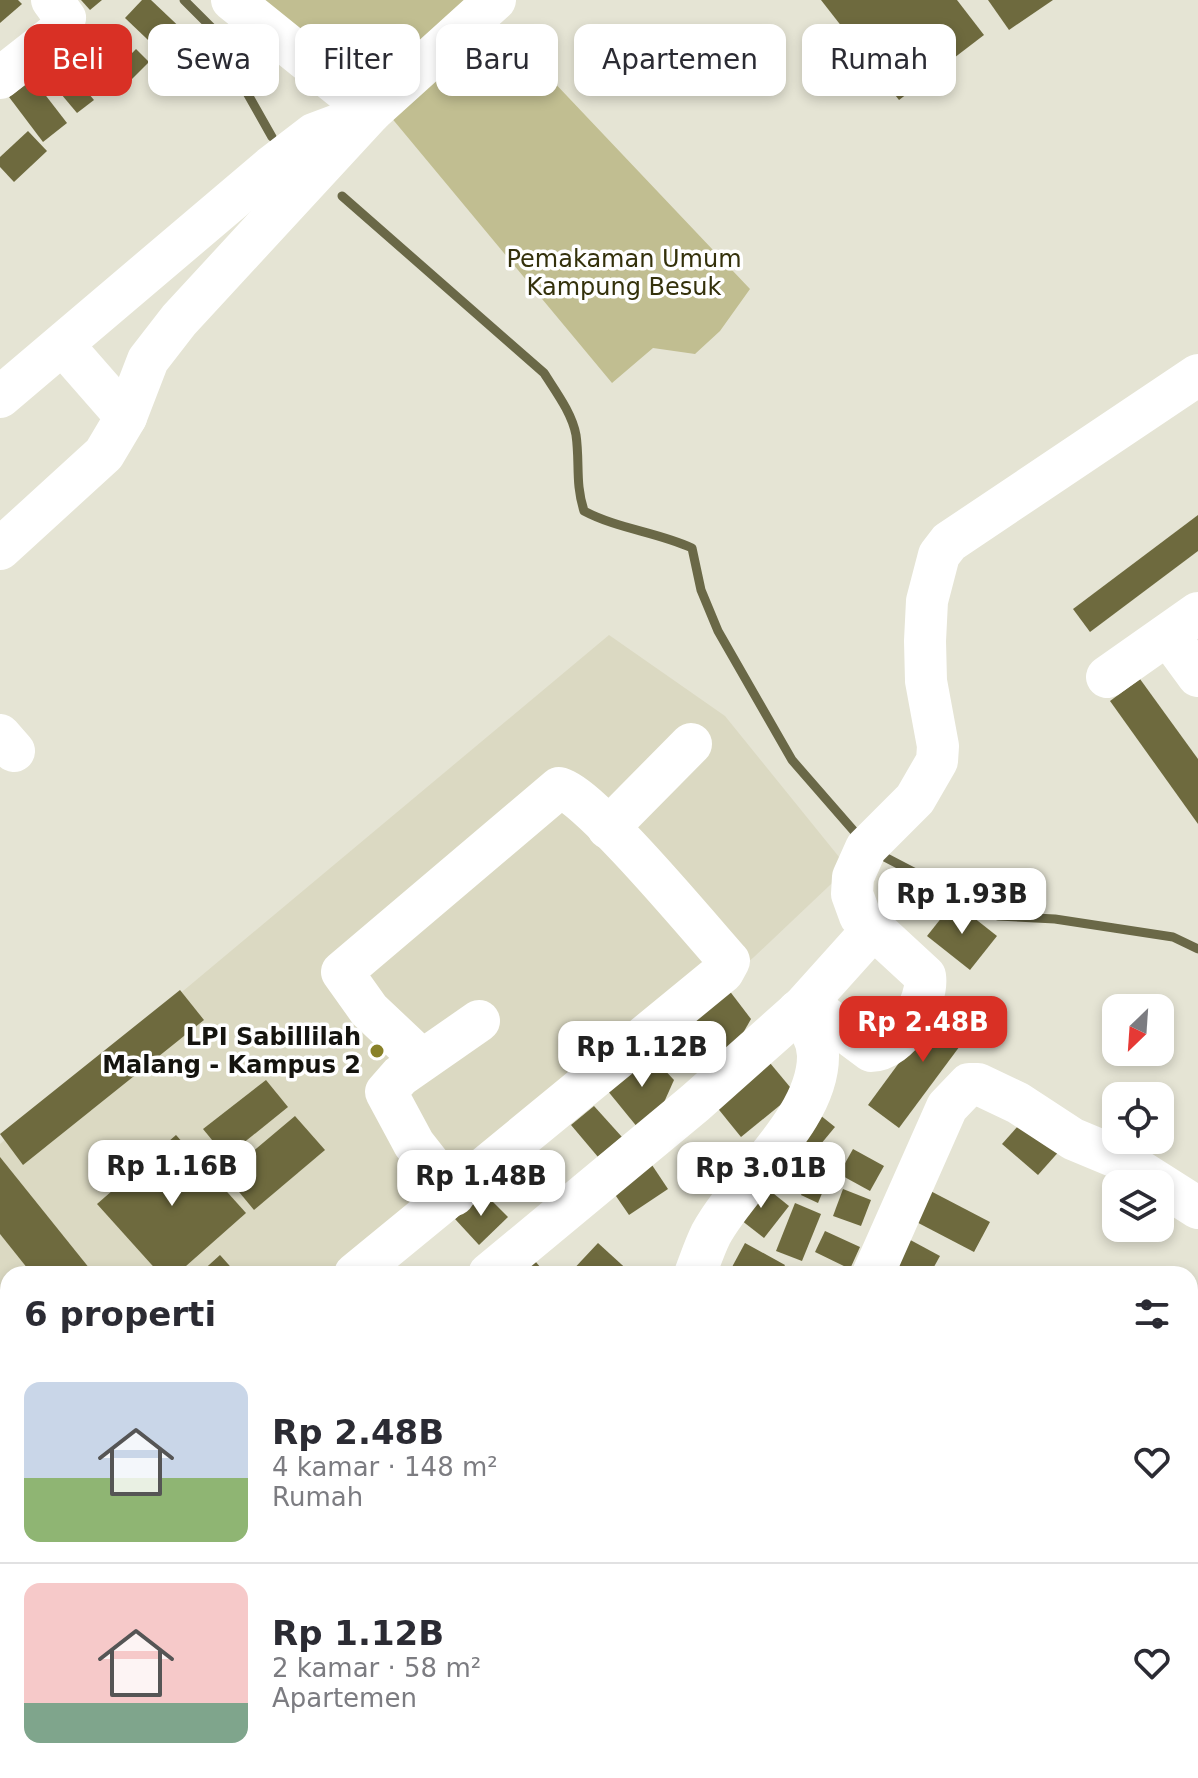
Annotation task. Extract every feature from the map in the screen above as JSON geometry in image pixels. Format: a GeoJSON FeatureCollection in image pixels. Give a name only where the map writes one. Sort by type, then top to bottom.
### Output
{"type":"FeatureCollection","features":[{"type":"Feature","properties":{"kind":"street"},"geometry":{"type":"LineString","coordinates":[[0,78],[61,30],[65,18],[52,0]]}},
{"type":"Feature","properties":{"kind":"street"},"geometry":{"type":"LineString","coordinates":[[232,0],[371,112]]}},
{"type":"Feature","properties":{"kind":"street"},"geometry":{"type":"LineString","coordinates":[[0,549],[82,478],[104,454],[126,417],[148,360],[161,341],[371,112],[495,0]]}},
{"type":"Feature","properties":{"kind":"street"},"geometry":{"type":"LineString","coordinates":[[0,397],[314,134],[371,112]]}},
{"type":"Feature","properties":{"kind":"street"},"geometry":{"type":"LineString","coordinates":[[63,345],[126,417]]}},
{"type":"Feature","properties":{"kind":"street"},"geometry":{"type":"LineString","coordinates":[[801,1009],[816,1010],[871,1051],[889,1047],[922,999],[925,979],[856,910],[852,894],[853,877],[879,836],[931,776],[937,761],[938,746],[926,681],[926,614],[933,572],[944,548],[1198,375]]}},
{"type":"Feature","properties":{"kind":"street"},"geometry":{"type":"LineString","coordinates":[[1107,677],[1183,624],[1198,676]]}},
{"type":"Feature","properties":{"kind":"street"},"geometry":{"type":"LineString","coordinates":[[608,828],[691,744]]}},
{"type":"Feature","properties":{"kind":"street"},"geometry":{"type":"LineString","coordinates":[[365,1266],[728,966],[729,961],[608,828],[574,795],[559,788],[346,965],[344,978],[352,990],[422,1060]]}},
{"type":"Feature","properties":{"kind":"street"},"geometry":{"type":"LineString","coordinates":[[499,1266],[695,1103],[801,1009],[874,928]]}},
{"type":"Feature","properties":{"kind":"street"},"geometry":{"type":"LineString","coordinates":[[698,1266],[712,1233],[791,1125],[812,1087],[818,1052],[801,1009]]}},
{"type":"Feature","properties":{"kind":"street"},"geometry":{"type":"LineString","coordinates":[[454,1195],[414,1144],[387,1097],[387,1088],[479,1021]]}},
{"type":"Feature","properties":{"kind":"street"},"geometry":{"type":"LineString","coordinates":[[877,1266],[947,1107],[969,1084],[1004,1097],[1073,1139],[1121,1159],[1198,1208]]}},
{"type":"Feature","properties":{"kind":"shaded area","name":"LPI Sabillilah Malang - Kampus 2"},"geometry":{"type":"Polygon","coordinates":[[[609,635],[725,716],[848,868],[754,957],[384,1266],[0,1266],[0,1144],[609,635]]]}},
{"type":"Feature","properties":{"kind":"green space"},"geometry":{"type":"Polygon","coordinates":[[[235,0],[475,0],[447,24],[436,24],[436,34],[420,48],[420,24],[295,24],[295,55],[279,40],[279,24],[261,24],[235,0]]]}},
{"type":"Feature","properties":{"kind":"green space","name":"Pemakaman Umum Kampung Besuk"},"geometry":{"type":"Polygon","coordinates":[[[436,74],[436,96],[558,96],[558,86],[750,289],[720,331],[695,354],[653,348],[612,383],[390,116],[412,96],[420,96],[420,89],[436,74]]]}},
{"type":"Feature","properties":{"kind":"green space"},"geometry":{"type":"Polygon","coordinates":[[[340,96],[365,96],[352,107],[340,96]]]}},
{"type":"Feature","properties":{"kind":"building"},"geometry":{"type":"Polygon","coordinates":[[[0,0],[18,0],[22,4],[0,23],[0,0]]]}},
{"type":"Feature","properties":{"kind":"building"},"geometry":{"type":"Polygon","coordinates":[[[81,0],[102,0],[90,10],[81,0]]]}},
{"type":"Feature","properties":{"kind":"building"},"geometry":{"type":"Polygon","coordinates":[[[142,0],[151,0],[176,24],[148,24],[148,40],[125,18],[142,0]]]}},
{"type":"Feature","properties":{"kind":"building"},"geometry":{"type":"Polygon","coordinates":[[[821,0],[957,0],[984,35],[956,56],[956,24],[840,24],[821,0]]]}},
{"type":"Feature","properties":{"kind":"building"},"geometry":{"type":"Polygon","coordinates":[[[988,0],[1053,0],[1009,30],[988,0]]]}},
{"type":"Feature","properties":{"kind":"building"},"geometry":{"type":"Polygon","coordinates":[[[136,49],[148,63],[132,79],[132,53],[136,49]]]}},
{"type":"Feature","properties":{"kind":"building"},"geometry":{"type":"Polygon","coordinates":[[[24,86],[24,96],[46,96],[67,123],[43,142],[9,97],[24,86]]]}},
{"type":"Feature","properties":{"kind":"building"},"geometry":{"type":"Polygon","coordinates":[[[63,96],[91,96],[94,100],[77,113],[63,96]]]}},
{"type":"Feature","properties":{"kind":"building"},"geometry":{"type":"Polygon","coordinates":[[[28,131],[47,151],[14,182],[0,167],[0,157],[28,131]]]}},
{"type":"Feature","properties":{"kind":"building"},"geometry":{"type":"Polygon","coordinates":[[[1198,515],[1198,551],[1090,632],[1073,609],[1198,515]]]}},
{"type":"Feature","properties":{"kind":"building"},"geometry":{"type":"Polygon","coordinates":[[[1140,679],[1198,759],[1198,824],[1110,701],[1140,679]]]}},
{"type":"Feature","properties":{"kind":"building"},"geometry":{"type":"Polygon","coordinates":[[[954,902],[997,936],[970,970],[927,936],[954,902]]]}},
{"type":"Feature","properties":{"kind":"building"},"geometry":{"type":"Polygon","coordinates":[[[722,981],[751,1019],[734,1049],[710,1056],[681,1019],[722,981]]]}},
{"type":"Feature","properties":{"kind":"building"},"geometry":{"type":"Polygon","coordinates":[[[180,990],[204,1020],[23,1165],[0,1134],[180,990]]]}},
{"type":"Feature","properties":{"kind":"building"},"geometry":{"type":"Polygon","coordinates":[[[946,999],[977,1023],[899,1128],[868,1105],[946,999]]]}},
{"type":"Feature","properties":{"kind":"building"},"geometry":{"type":"Polygon","coordinates":[[[679,1025],[701,1049],[674,1073],[652,1050],[679,1025]]]}},
{"type":"Feature","properties":{"kind":"building"},"geometry":{"type":"Polygon","coordinates":[[[647,1051],[674,1080],[661,1109],[638,1128],[607,1090],[647,1051]]]}},
{"type":"Feature","properties":{"kind":"building"},"geometry":{"type":"Polygon","coordinates":[[[765,1057],[795,1093],[741,1137],[711,1100],[765,1057]]]}},
{"type":"Feature","properties":{"kind":"building"},"geometry":{"type":"Polygon","coordinates":[[[266,1080],[288,1107],[226,1157],[203,1129],[266,1080]]]}},
{"type":"Feature","properties":{"kind":"building"},"geometry":{"type":"Polygon","coordinates":[[[594,1106],[622,1137],[598,1157],[571,1125],[594,1106]]]}},
{"type":"Feature","properties":{"kind":"building"},"geometry":{"type":"Polygon","coordinates":[[[815,1111],[835,1127],[806,1162],[786,1145],[815,1111]]]}},
{"type":"Feature","properties":{"kind":"building"},"geometry":{"type":"Polygon","coordinates":[[[295,1116],[325,1150],[254,1210],[225,1175],[295,1116]]]}},
{"type":"Feature","properties":{"kind":"building"},"geometry":{"type":"Polygon","coordinates":[[[1026,1117],[1062,1148],[1038,1175],[1002,1144],[1026,1117]]]}},
{"type":"Feature","properties":{"kind":"building"},"geometry":{"type":"Polygon","coordinates":[[[176,1135],[246,1213],[186,1266],[153,1266],[97,1204],[176,1135]]]}},
{"type":"Feature","properties":{"kind":"building"},"geometry":{"type":"Polygon","coordinates":[[[853,1149],[884,1166],[870,1191],[839,1174],[853,1149]]]}},
{"type":"Feature","properties":{"kind":"building"},"geometry":{"type":"Polygon","coordinates":[[[646,1156],[668,1189],[629,1215],[607,1183],[646,1156]]]}},
{"type":"Feature","properties":{"kind":"building"},"geometry":{"type":"Polygon","coordinates":[[[0,1157],[88,1266],[26,1266],[0,1234],[0,1157]]]}},
{"type":"Feature","properties":{"kind":"building"},"geometry":{"type":"Polygon","coordinates":[[[814,1166],[830,1174],[818,1203],[801,1195],[814,1166]]]}},
{"type":"Feature","properties":{"kind":"building"},"geometry":{"type":"Polygon","coordinates":[[[758,1181],[789,1206],[764,1238],[732,1213],[758,1181]]]}},
{"type":"Feature","properties":{"kind":"building"},"geometry":{"type":"Polygon","coordinates":[[[919,1185],[990,1222],[974,1252],[903,1215],[919,1185]]]}},
{"type":"Feature","properties":{"kind":"building"},"geometry":{"type":"Polygon","coordinates":[[[843,1189],[871,1200],[861,1226],[833,1216],[843,1189]]]}},
{"type":"Feature","properties":{"kind":"building"},"geometry":{"type":"Polygon","coordinates":[[[483,1192],[508,1217],[479,1245],[455,1219],[483,1192]]]}},
{"type":"Feature","properties":{"kind":"building"},"geometry":{"type":"Polygon","coordinates":[[[795,1203],[821,1214],[802,1261],[776,1251],[795,1203]]]}},
{"type":"Feature","properties":{"kind":"building"},"geometry":{"type":"Polygon","coordinates":[[[825,1231],[860,1247],[851,1266],[844,1266],[815,1252],[825,1231]]]}},
{"type":"Feature","properties":{"kind":"building"},"geometry":{"type":"Polygon","coordinates":[[[903,1236],[940,1256],[934,1266],[890,1266],[903,1236]]]}},
{"type":"Feature","properties":{"kind":"building"},"geometry":{"type":"Polygon","coordinates":[[[598,1243],[623,1266],[576,1266],[598,1243]]]}},
{"type":"Feature","properties":{"kind":"building"},"geometry":{"type":"Polygon","coordinates":[[[745,1243],[785,1265],[784,1266],[733,1266],[745,1243]]]}},
{"type":"Feature","properties":{"kind":"building"},"geometry":{"type":"Polygon","coordinates":[[[220,1255],[230,1266],[208,1266],[220,1255]]]}},
{"type":"Feature","properties":{"kind":"building"},"geometry":{"type":"Polygon","coordinates":[[[530,1255],[539,1266],[517,1266],[530,1255]]]}},
{"type":"Feature","properties":{"kind":"waterway"},"geometry":{"type":"LineString","coordinates":[[184,0],[230,46],[244,68],[246,91],[272,137]]}},
{"type":"Feature","properties":{"kind":"waterway"},"geometry":{"type":"LineString","coordinates":[[342,196],[544,373],[574,427],[584,511],[692,548],[701,590],[718,631],[792,760],[860,838]]}},
{"type":"Feature","properties":{"kind":"waterway"},"geometry":{"type":"LineString","coordinates":[[877,853],[998,916],[1055,919],[1173,937],[1198,949]]}},
{"type":"Feature","properties":{"kind":"place","name":"LPI Sabillilah Malang - Kampus 2"},"geometry":{"type":"Point","coordinates":[377,1051]}}]}
